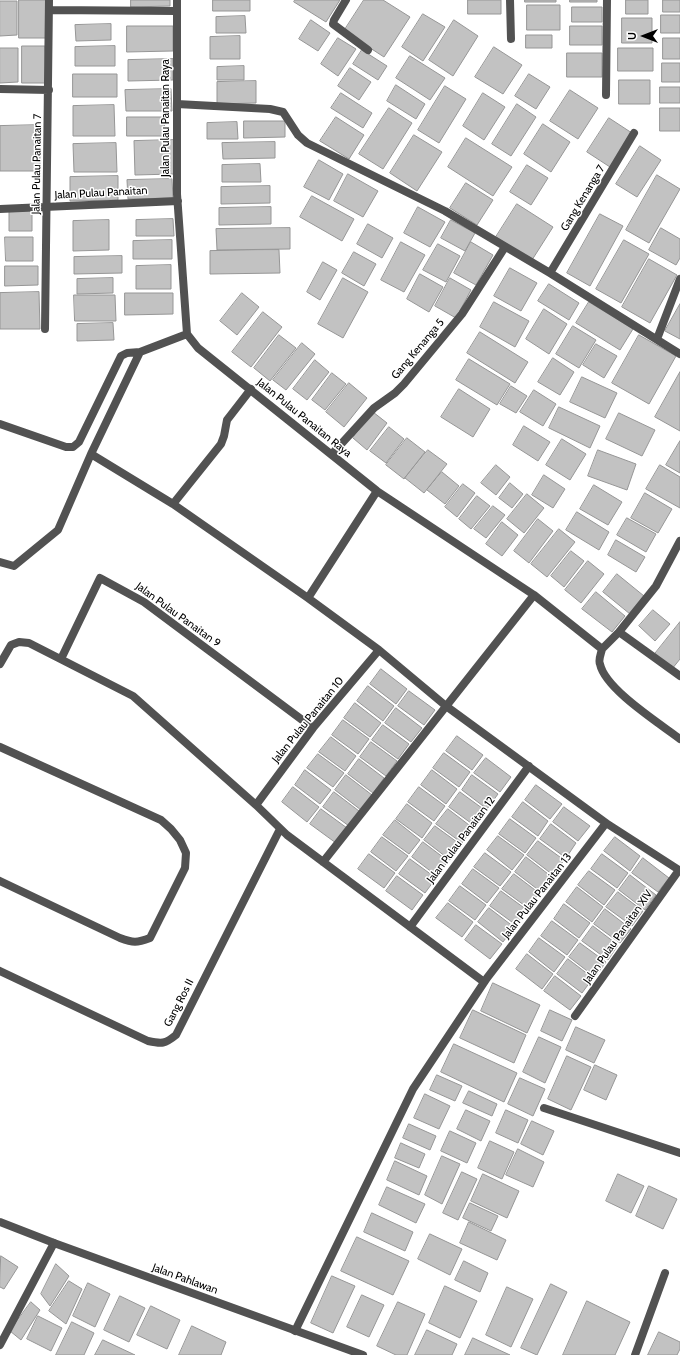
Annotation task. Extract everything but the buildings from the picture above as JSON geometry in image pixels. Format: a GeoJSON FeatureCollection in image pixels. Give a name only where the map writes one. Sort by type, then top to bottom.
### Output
{"type":"FeatureCollection","features":[{"type":"Feature","properties":{"kind":"street","name":"Jalan Pulau Panaitan 7"},"geometry":{"type":"LineString","coordinates":[[45,329],[49,0]]}},
{"type":"Feature","properties":{"kind":"street","name":"Jalan Pulau Panaitan Raya"},"geometry":{"type":"LineString","coordinates":[[177,0],[178,201],[187,334],[198,348],[377,491],[534,594],[602,649]]}},
{"type":"Feature","properties":{"kind":"street"},"geometry":{"type":"LineString","coordinates":[[346,0],[333,24],[368,50]]}},
{"type":"Feature","properties":{"kind":"street"},"geometry":{"type":"LineString","coordinates":[[510,0],[511,39]]}},
{"type":"Feature","properties":{"kind":"street"},"geometry":{"type":"LineString","coordinates":[[606,0],[606,95]]}},
{"type":"Feature","properties":{"kind":"street"},"geometry":{"type":"LineString","coordinates":[[49,10],[178,11]]}},
{"type":"Feature","properties":{"kind":"street"},"geometry":{"type":"LineString","coordinates":[[0,89],[49,90]]}},
{"type":"Feature","properties":{"kind":"street"},"geometry":{"type":"LineString","coordinates":[[177,104],[270,109],[283,112],[298,135],[307,143],[445,211],[550,273],[680,354]]}},
{"type":"Feature","properties":{"kind":"street","name":"Gang Kenanga 7"},"geometry":{"type":"LineString","coordinates":[[550,273],[634,133]]}},
{"type":"Feature","properties":{"kind":"street","name":"Jalan Pulau Panaitan"},"geometry":{"type":"LineString","coordinates":[[0,209],[178,201]]}},
{"type":"Feature","properties":{"kind":"street","name":"Gang Kenanga 5"},"geometry":{"type":"LineString","coordinates":[[332,454],[374,408],[395,393],[462,314],[505,247]]}},
{"type":"Feature","properties":{"kind":"street"},"geometry":{"type":"LineString","coordinates":[[657,340],[680,279]]}},
{"type":"Feature","properties":{"kind":"street"},"geometry":{"type":"LineString","coordinates":[[0,424],[66,447],[76,446],[121,356],[126,353],[140,352],[187,334]]}},
{"type":"Feature","properties":{"kind":"street"},"geometry":{"type":"LineString","coordinates":[[0,562],[14,566],[58,530],[91,454],[140,352]]}},
{"type":"Feature","properties":{"kind":"street"},"geometry":{"type":"LineString","coordinates":[[173,504],[221,444],[227,420],[251,389]]}},
{"type":"Feature","properties":{"kind":"street"},"geometry":{"type":"LineString","coordinates":[[91,454],[173,504],[308,598],[379,650],[446,706],[606,823]]}},
{"type":"Feature","properties":{"kind":"street"},"geometry":{"type":"LineString","coordinates":[[308,598],[377,491]]}},
{"type":"Feature","properties":{"kind":"street"},"geometry":{"type":"LineString","coordinates":[[680,541],[656,586],[619,632],[602,649],[599,663],[607,680],[629,700],[680,739]]}},
{"type":"Feature","properties":{"kind":"street","name":"Jalan Pulau Panaitan 9"},"geometry":{"type":"LineString","coordinates":[[61,659],[100,578],[144,602],[313,728]]}},
{"type":"Feature","properties":{"kind":"street"},"geometry":{"type":"LineString","coordinates":[[323,862],[534,594]]}},
{"type":"Feature","properties":{"kind":"street"},"geometry":{"type":"LineString","coordinates":[[619,632],[680,676]]}},
{"type":"Feature","properties":{"kind":"street"},"geometry":{"type":"LineString","coordinates":[[0,664],[11,645],[19,642],[29,643],[132,696],[256,805],[280,829],[484,982]]}},
{"type":"Feature","properties":{"kind":"street","name":"Jalan Pulau Panaitan 10"},"geometry":{"type":"LineString","coordinates":[[256,805],[313,728],[379,650]]}},
{"type":"Feature","properties":{"kind":"street"},"geometry":{"type":"LineString","coordinates":[[0,747],[161,820],[172,829],[180,840],[186,853],[185,868],[150,938],[140,942],[130,942],[120,938],[0,881]]}},
{"type":"Feature","properties":{"kind":"street","name":"Jalan Pulau Panaitan 12"},"geometry":{"type":"LineString","coordinates":[[410,927],[529,766]]}},
{"type":"Feature","properties":{"kind":"street","name":"Jalan Pulau Panaitan XIV"},"geometry":{"type":"LineString","coordinates":[[575,1016],[679,870],[606,823]]}},
{"type":"Feature","properties":{"kind":"street","name":"Jalan Pulau Panaitan 13"},"geometry":{"type":"LineString","coordinates":[[295,1331],[412,1089],[484,982],[606,823]]}},
{"type":"Feature","properties":{"kind":"street","name":"Gang Ros II"},"geometry":{"type":"LineString","coordinates":[[0,971],[136,1036],[159,1044],[167,1042],[176,1035],[280,829]]}},
{"type":"Feature","properties":{"kind":"street"},"geometry":{"type":"LineString","coordinates":[[544,1108],[680,1153]]}},
{"type":"Feature","properties":{"kind":"street","name":"Jalan Pahlawan"},"geometry":{"type":"LineString","coordinates":[[0,1222],[363,1355]]}},
{"type":"Feature","properties":{"kind":"street"},"geometry":{"type":"LineString","coordinates":[[0,1345],[54,1243]]}},
{"type":"Feature","properties":{"kind":"street"},"geometry":{"type":"LineString","coordinates":[[635,1355],[665,1273]]}}]}
